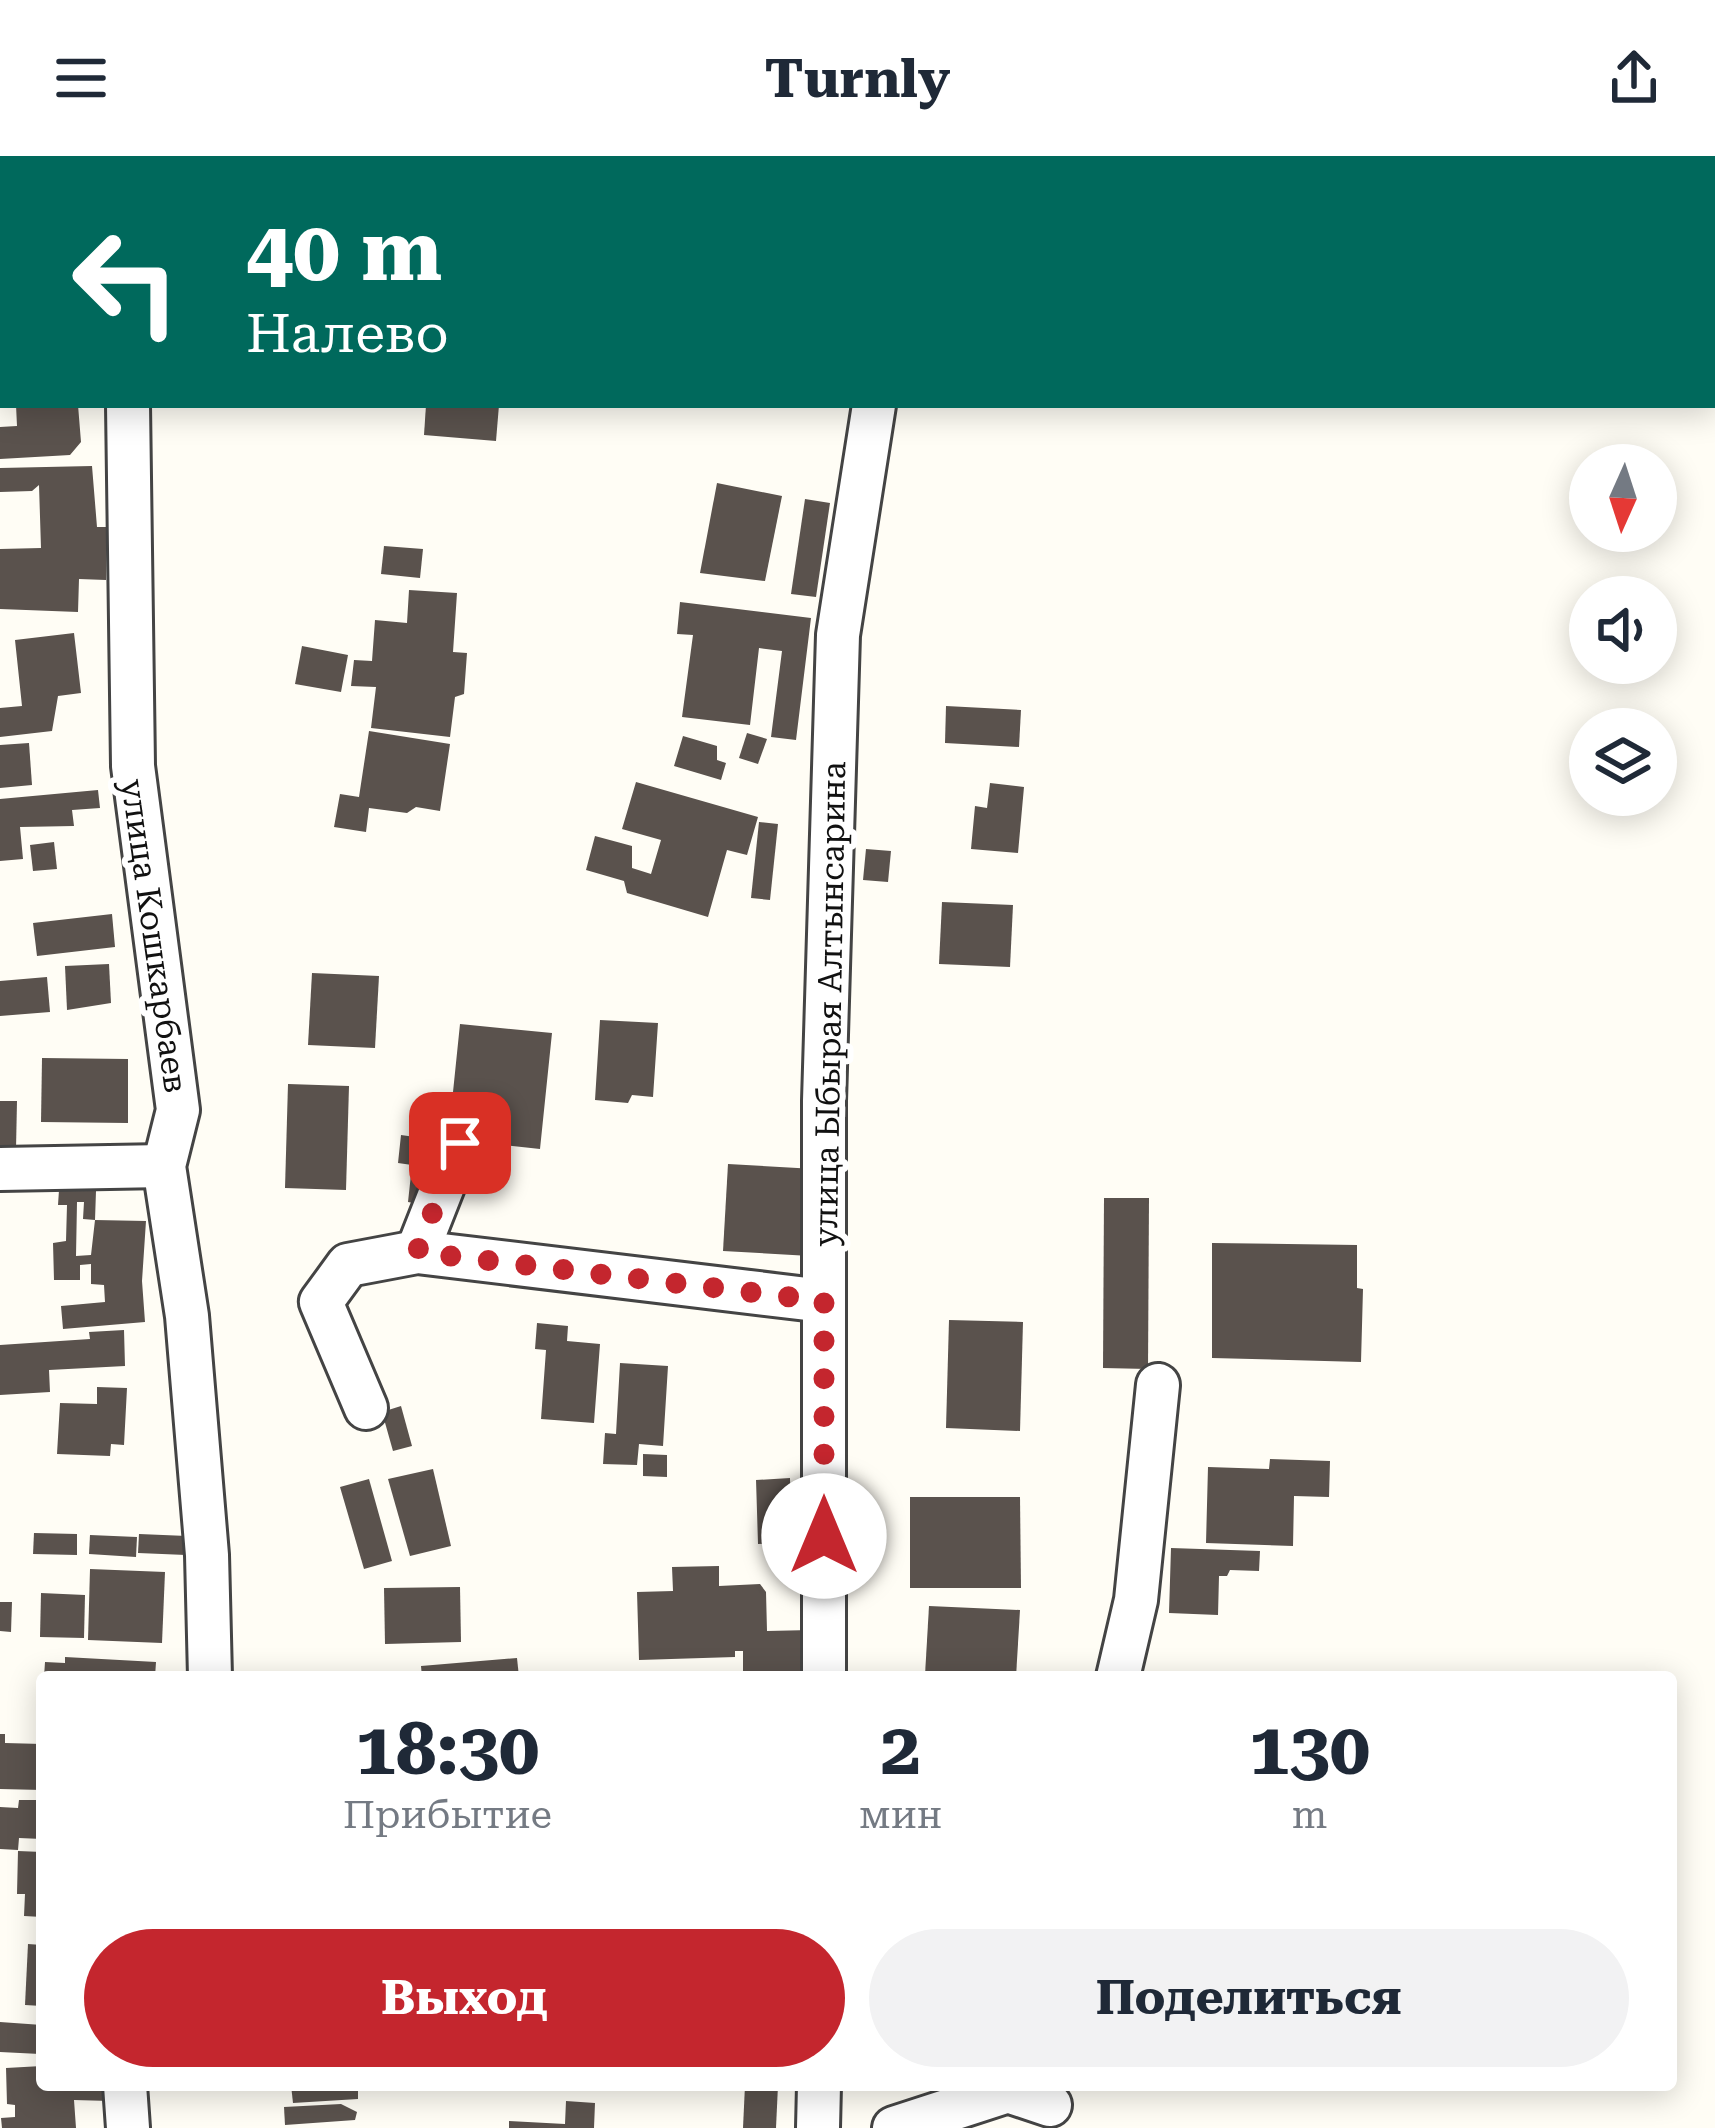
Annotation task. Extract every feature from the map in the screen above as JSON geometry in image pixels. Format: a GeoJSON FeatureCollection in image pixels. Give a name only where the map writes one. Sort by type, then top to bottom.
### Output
{"type":"FeatureCollection","features":[{"type":"Feature","properties":{"kind":"street","name":"улица Кошкарбаев"},"geometry":{"type":"LineString","coordinates":[[128,408],[133,766],[178,1110],[164,1166],[187,1316],[211,1671]]}},
{"type":"Feature","properties":{"kind":"street","name":"улица Ыбырая Алтынсарина"},"geometry":{"type":"LineString","coordinates":[[824,1671],[824,1101],[838,635],[874,408]]}},
{"type":"Feature","properties":{"kind":"street"},"geometry":{"type":"LineString","coordinates":[[417,1252],[460,1143]]}},
{"type":"Feature","properties":{"kind":"street"},"geometry":{"type":"LineString","coordinates":[[0,1169],[91,1171],[164,1166]]}},
{"type":"Feature","properties":{"kind":"street"},"geometry":{"type":"LineString","coordinates":[[366,1408],[321,1301],[348,1265],[417,1252],[824,1301]]}},
{"type":"Feature","properties":{"kind":"street"},"geometry":{"type":"LineString","coordinates":[[1119,1671],[1136,1600],[1158,1385]]}},
{"type":"Feature","properties":{"kind":"street"},"geometry":{"type":"LineString","coordinates":[[125,2091],[128,2128]]}},
{"type":"Feature","properties":{"kind":"street"},"geometry":{"type":"LineString","coordinates":[[818,2128],[819,2091]]}},
{"type":"Feature","properties":{"kind":"street"},"geometry":{"type":"LineString","coordinates":[[894,2128],[1008,2091],[1050,2105]]}},
{"type":"Feature","properties":{"kind":"building"},"geometry":{"type":"Polygon","coordinates":[[[16,408],[78,408],[81,442],[70,455],[0,459],[0,427],[17,426],[16,408]]]}},
{"type":"Feature","properties":{"kind":"building"},"geometry":{"type":"Polygon","coordinates":[[[426,408],[499,408],[496,441],[424,435],[426,408]]]}},
{"type":"Feature","properties":{"kind":"building"},"geometry":{"type":"Polygon","coordinates":[[[92,466],[97,527],[107,527],[106,580],[79,579],[78,612],[0,609],[0,549],[41,548],[39,485],[32,491],[0,492],[0,468],[92,466]]]}},
{"type":"Feature","properties":{"kind":"building"},"geometry":{"type":"Polygon","coordinates":[[[717,483],[782,496],[765,581],[700,573],[717,483]]]}},
{"type":"Feature","properties":{"kind":"building"},"geometry":{"type":"Polygon","coordinates":[[[805,499],[830,503],[816,597],[791,594],[805,499]]]}},
{"type":"Feature","properties":{"kind":"building"},"geometry":{"type":"Polygon","coordinates":[[[384,546],[423,549],[420,578],[381,574],[384,546]]]}},
{"type":"Feature","properties":{"kind":"building"},"geometry":{"type":"Polygon","coordinates":[[[409,590],[457,593],[453,652],[467,653],[464,694],[455,697],[450,737],[371,728],[376,687],[351,686],[354,660],[372,661],[375,620],[407,623],[409,590]]]}},
{"type":"Feature","properties":{"kind":"building"},"geometry":{"type":"Polygon","coordinates":[[[680,602],[811,618],[796,740],[771,737],[782,651],[759,648],[750,725],[682,717],[693,635],[677,634],[680,602]]]}},
{"type":"Feature","properties":{"kind":"building"},"geometry":{"type":"Polygon","coordinates":[[[74,633],[81,693],[58,696],[52,731],[0,737],[0,708],[22,706],[15,640],[74,633]]]}},
{"type":"Feature","properties":{"kind":"building"},"geometry":{"type":"Polygon","coordinates":[[[302,646],[348,655],[341,692],[295,684],[302,646]]]}},
{"type":"Feature","properties":{"kind":"building"},"geometry":{"type":"Polygon","coordinates":[[[946,706],[1021,710],[1019,747],[945,743],[946,706]]]}},
{"type":"Feature","properties":{"kind":"building"},"geometry":{"type":"Polygon","coordinates":[[[369,731],[450,744],[440,811],[369,808],[366,832],[334,827],[340,794],[359,797],[369,731]]]}},
{"type":"Feature","properties":{"kind":"building"},"geometry":{"type":"Polygon","coordinates":[[[747,733],[767,739],[758,764],[739,758],[747,733]]]}},
{"type":"Feature","properties":{"kind":"building"},"geometry":{"type":"Polygon","coordinates":[[[683,736],[717,746],[717,760],[726,763],[721,780],[674,766],[683,736]]]}},
{"type":"Feature","properties":{"kind":"building"},"geometry":{"type":"Polygon","coordinates":[[[29,743],[32,785],[0,788],[0,745],[29,743]]]}},
{"type":"Feature","properties":{"kind":"building"},"geometry":{"type":"Polygon","coordinates":[[[636,782],[758,817],[747,855],[727,850],[708,917],[627,893],[624,881],[586,870],[595,836],[632,846],[632,868],[651,874],[661,840],[622,829],[636,782]]]}},
{"type":"Feature","properties":{"kind":"building"},"geometry":{"type":"Polygon","coordinates":[[[990,783],[1024,787],[1018,853],[971,849],[975,806],[987,808],[990,783]]]}},
{"type":"Feature","properties":{"kind":"building"},"geometry":{"type":"Polygon","coordinates":[[[98,790],[100,808],[72,810],[74,826],[20,827],[23,859],[0,861],[0,799],[98,790]]]}},
{"type":"Feature","properties":{"kind":"building"},"geometry":{"type":"Polygon","coordinates":[[[759,822],[778,824],[770,900],[751,898],[759,822]]]}},
{"type":"Feature","properties":{"kind":"building"},"geometry":{"type":"Polygon","coordinates":[[[54,842],[57,869],[33,871],[30,845],[54,842]]]}},
{"type":"Feature","properties":{"kind":"building"},"geometry":{"type":"Polygon","coordinates":[[[866,849],[891,851],[888,882],[863,880],[866,849]]]}},
{"type":"Feature","properties":{"kind":"building"},"geometry":{"type":"Polygon","coordinates":[[[942,902],[1013,905],[1010,967],[939,964],[942,902]]]}},
{"type":"Feature","properties":{"kind":"building"},"geometry":{"type":"Polygon","coordinates":[[[112,914],[115,947],[37,956],[33,923],[112,914]]]}},
{"type":"Feature","properties":{"kind":"building"},"geometry":{"type":"Polygon","coordinates":[[[109,964],[111,1003],[67,1010],[65,966],[109,964]]]}},
{"type":"Feature","properties":{"kind":"building"},"geometry":{"type":"Polygon","coordinates":[[[312,973],[379,976],[375,1048],[308,1045],[312,973]]]}},
{"type":"Feature","properties":{"kind":"building"},"geometry":{"type":"Polygon","coordinates":[[[47,977],[50,1012],[0,1016],[0,981],[47,977]]]}},
{"type":"Feature","properties":{"kind":"building"},"geometry":{"type":"Polygon","coordinates":[[[600,1020],[658,1023],[653,1097],[632,1095],[628,1103],[595,1100],[600,1020]]]}},
{"type":"Feature","properties":{"kind":"building"},"geometry":{"type":"Polygon","coordinates":[[[460,1024],[552,1033],[540,1149],[477,1142],[481,1096],[453,1092],[460,1024]]]}},
{"type":"Feature","properties":{"kind":"building"},"geometry":{"type":"Polygon","coordinates":[[[42,1058],[128,1059],[128,1123],[41,1122],[42,1058]]]}},
{"type":"Feature","properties":{"kind":"building"},"geometry":{"type":"Polygon","coordinates":[[[288,1084],[349,1086],[346,1190],[285,1188],[288,1084]]]}},
{"type":"Feature","properties":{"kind":"building"},"geometry":{"type":"Polygon","coordinates":[[[445,1093],[457,1098],[449,1144],[419,1204],[408,1202],[412,1165],[398,1163],[401,1135],[415,1137],[430,1106],[445,1093]]]}},
{"type":"Feature","properties":{"kind":"building"},"geometry":{"type":"Polygon","coordinates":[[[0,1101],[17,1101],[16,1149],[0,1149],[0,1101]]]}},
{"type":"Feature","properties":{"kind":"building"},"geometry":{"type":"Polygon","coordinates":[[[728,1164],[815,1169],[810,1256],[723,1251],[728,1164]]]}},
{"type":"Feature","properties":{"kind":"building"},"geometry":{"type":"Polygon","coordinates":[[[59,1190],[96,1191],[95,1220],[146,1221],[145,1322],[63,1329],[61,1306],[105,1302],[104,1285],[91,1284],[91,1264],[80,1265],[80,1280],[54,1280],[53,1243],[66,1241],[67,1205],[58,1205],[59,1190]],[[77,1202],[76,1256],[91,1255],[95,1220],[83,1219],[84,1202],[77,1202]]]}},
{"type":"Feature","properties":{"kind":"building"},"geometry":{"type":"Polygon","coordinates":[[[1104,1198],[1149,1198],[1148,1369],[1103,1368],[1104,1198]]]}},
{"type":"Feature","properties":{"kind":"building"},"geometry":{"type":"Polygon","coordinates":[[[1212,1243],[1357,1245],[1357,1288],[1363,1289],[1361,1362],[1212,1358],[1212,1243]]]}},
{"type":"Feature","properties":{"kind":"building"},"geometry":{"type":"Polygon","coordinates":[[[949,1320],[1023,1322],[1020,1431],[946,1428],[949,1320]]]}},
{"type":"Feature","properties":{"kind":"building"},"geometry":{"type":"Polygon","coordinates":[[[537,1323],[568,1326],[567,1341],[600,1344],[594,1423],[541,1419],[546,1350],[535,1349],[537,1323]]]}},
{"type":"Feature","properties":{"kind":"building"},"geometry":{"type":"Polygon","coordinates":[[[124,1330],[125,1366],[49,1370],[50,1392],[0,1395],[0,1345],[90,1339],[89,1332],[124,1330]]]}},
{"type":"Feature","properties":{"kind":"building"},"geometry":{"type":"Polygon","coordinates":[[[620,1363],[668,1366],[663,1446],[639,1444],[637,1465],[603,1464],[605,1433],[616,1434],[620,1363]]]}},
{"type":"Feature","properties":{"kind":"building"},"geometry":{"type":"Polygon","coordinates":[[[97,1387],[127,1388],[124,1445],[111,1444],[110,1456],[57,1454],[60,1403],[97,1404],[97,1387]]]}},
{"type":"Feature","properties":{"kind":"building"},"geometry":{"type":"Polygon","coordinates":[[[401,1406],[412,1446],[393,1451],[382,1412],[401,1406]]]}},
{"type":"Feature","properties":{"kind":"building"},"geometry":{"type":"Polygon","coordinates":[[[643,1454],[667,1455],[667,1477],[643,1476],[643,1454]]]}},
{"type":"Feature","properties":{"kind":"building"},"geometry":{"type":"Polygon","coordinates":[[[1270,1459],[1330,1461],[1329,1497],[1294,1496],[1293,1546],[1206,1543],[1208,1467],[1269,1469],[1270,1459]]]}},
{"type":"Feature","properties":{"kind":"building"},"geometry":{"type":"Polygon","coordinates":[[[433,1469],[451,1546],[410,1556],[388,1479],[433,1469]]]}},
{"type":"Feature","properties":{"kind":"building"},"geometry":{"type":"Polygon","coordinates":[[[790,1478],[792,1543],[758,1544],[756,1480],[790,1478]]]}},
{"type":"Feature","properties":{"kind":"building"},"geometry":{"type":"Polygon","coordinates":[[[369,1479],[392,1561],[364,1569],[340,1487],[369,1479]]]}},
{"type":"Feature","properties":{"kind":"building"},"geometry":{"type":"Polygon","coordinates":[[[910,1497],[1020,1497],[1021,1588],[910,1588],[910,1497]]]}},
{"type":"Feature","properties":{"kind":"building"},"geometry":{"type":"Polygon","coordinates":[[[34,1533],[77,1534],[77,1555],[33,1554],[34,1533]]]}},
{"type":"Feature","properties":{"kind":"building"},"geometry":{"type":"Polygon","coordinates":[[[139,1534],[187,1536],[186,1555],[138,1553],[139,1534]]]}},
{"type":"Feature","properties":{"kind":"building"},"geometry":{"type":"Polygon","coordinates":[[[90,1535],[137,1537],[136,1557],[89,1554],[90,1535]]]}},
{"type":"Feature","properties":{"kind":"building"},"geometry":{"type":"Polygon","coordinates":[[[1171,1548],[1260,1551],[1259,1571],[1230,1570],[1227,1576],[1219,1576],[1218,1615],[1169,1613],[1171,1548]]]}},
{"type":"Feature","properties":{"kind":"building"},"geometry":{"type":"Polygon","coordinates":[[[719,1566],[719,1586],[760,1584],[766,1592],[767,1631],[811,1630],[812,1671],[743,1671],[743,1651],[735,1651],[735,1657],[639,1660],[637,1592],[673,1591],[672,1567],[719,1566]]]}},
{"type":"Feature","properties":{"kind":"building"},"geometry":{"type":"Polygon","coordinates":[[[90,1569],[165,1572],[162,1643],[88,1640],[90,1569]]]}},
{"type":"Feature","properties":{"kind":"building"},"geometry":{"type":"Polygon","coordinates":[[[460,1587],[461,1642],[385,1644],[384,1588],[460,1587]]]}},
{"type":"Feature","properties":{"kind":"building"},"geometry":{"type":"Polygon","coordinates":[[[41,1593],[85,1595],[84,1638],[40,1637],[41,1593]]]}},
{"type":"Feature","properties":{"kind":"building"},"geometry":{"type":"Polygon","coordinates":[[[0,1602],[12,1602],[11,1632],[0,1631],[0,1602]]]}},
{"type":"Feature","properties":{"kind":"building"},"geometry":{"type":"Polygon","coordinates":[[[929,1606],[1020,1610],[1016,1671],[925,1671],[929,1606]]]}},
{"type":"Feature","properties":{"kind":"building"},"geometry":{"type":"Polygon","coordinates":[[[65,1657],[156,1662],[155,1671],[44,1671],[45,1662],[65,1663],[65,1657]]]}},
{"type":"Feature","properties":{"kind":"building"},"geometry":{"type":"Polygon","coordinates":[[[517,1658],[518,1671],[421,1671],[421,1666],[517,1658]]]}},
{"type":"Feature","properties":{"kind":"building"},"geometry":{"type":"Polygon","coordinates":[[[0,1734],[5,1734],[5,1743],[36,1744],[36,1790],[0,1789],[0,1734]]]}},
{"type":"Feature","properties":{"kind":"building"},"geometry":{"type":"Polygon","coordinates":[[[19,1800],[36,1800],[36,1839],[19,1838],[18,1850],[0,1849],[0,1807],[18,1808],[19,1800]]]}},
{"type":"Feature","properties":{"kind":"building"},"geometry":{"type":"Polygon","coordinates":[[[18,1851],[36,1852],[36,1917],[24,1916],[25,1894],[17,1894],[18,1851]]]}},
{"type":"Feature","properties":{"kind":"building"},"geometry":{"type":"Polygon","coordinates":[[[28,1944],[36,1945],[36,2006],[25,2005],[28,1944]]]}},
{"type":"Feature","properties":{"kind":"building"},"geometry":{"type":"Polygon","coordinates":[[[0,2022],[36,2025],[36,2054],[0,2052],[0,2022]]]}},
{"type":"Feature","properties":{"kind":"building"},"geometry":{"type":"Polygon","coordinates":[[[36,2066],[36,2091],[109,2091],[110,2101],[74,2100],[76,2128],[2,2128],[1,2118],[15,2117],[15,2105],[7,2104],[6,2068],[36,2066]]]}},
{"type":"Feature","properties":{"kind":"building"},"geometry":{"type":"Polygon","coordinates":[[[292,2091],[358,2091],[358,2099],[293,2103],[292,2091]]]}},
{"type":"Feature","properties":{"kind":"building"},"geometry":{"type":"Polygon","coordinates":[[[745,2091],[778,2091],[776,2128],[743,2128],[745,2091]]]}},
{"type":"Feature","properties":{"kind":"building"},"geometry":{"type":"Polygon","coordinates":[[[566,2101],[595,2103],[594,2128],[509,2128],[509,2121],[565,2124],[566,2101]]]}},
{"type":"Feature","properties":{"kind":"building"},"geometry":{"type":"Polygon","coordinates":[[[341,2104],[357,2112],[355,2120],[285,2125],[284,2107],[341,2104]]]}},
{"type":"Feature","properties":{"kind":"route"},"geometry":{"type":"LineString","coordinates":[[460,1143],[417,1252],[824,1301],[824,1536]]}}]}
